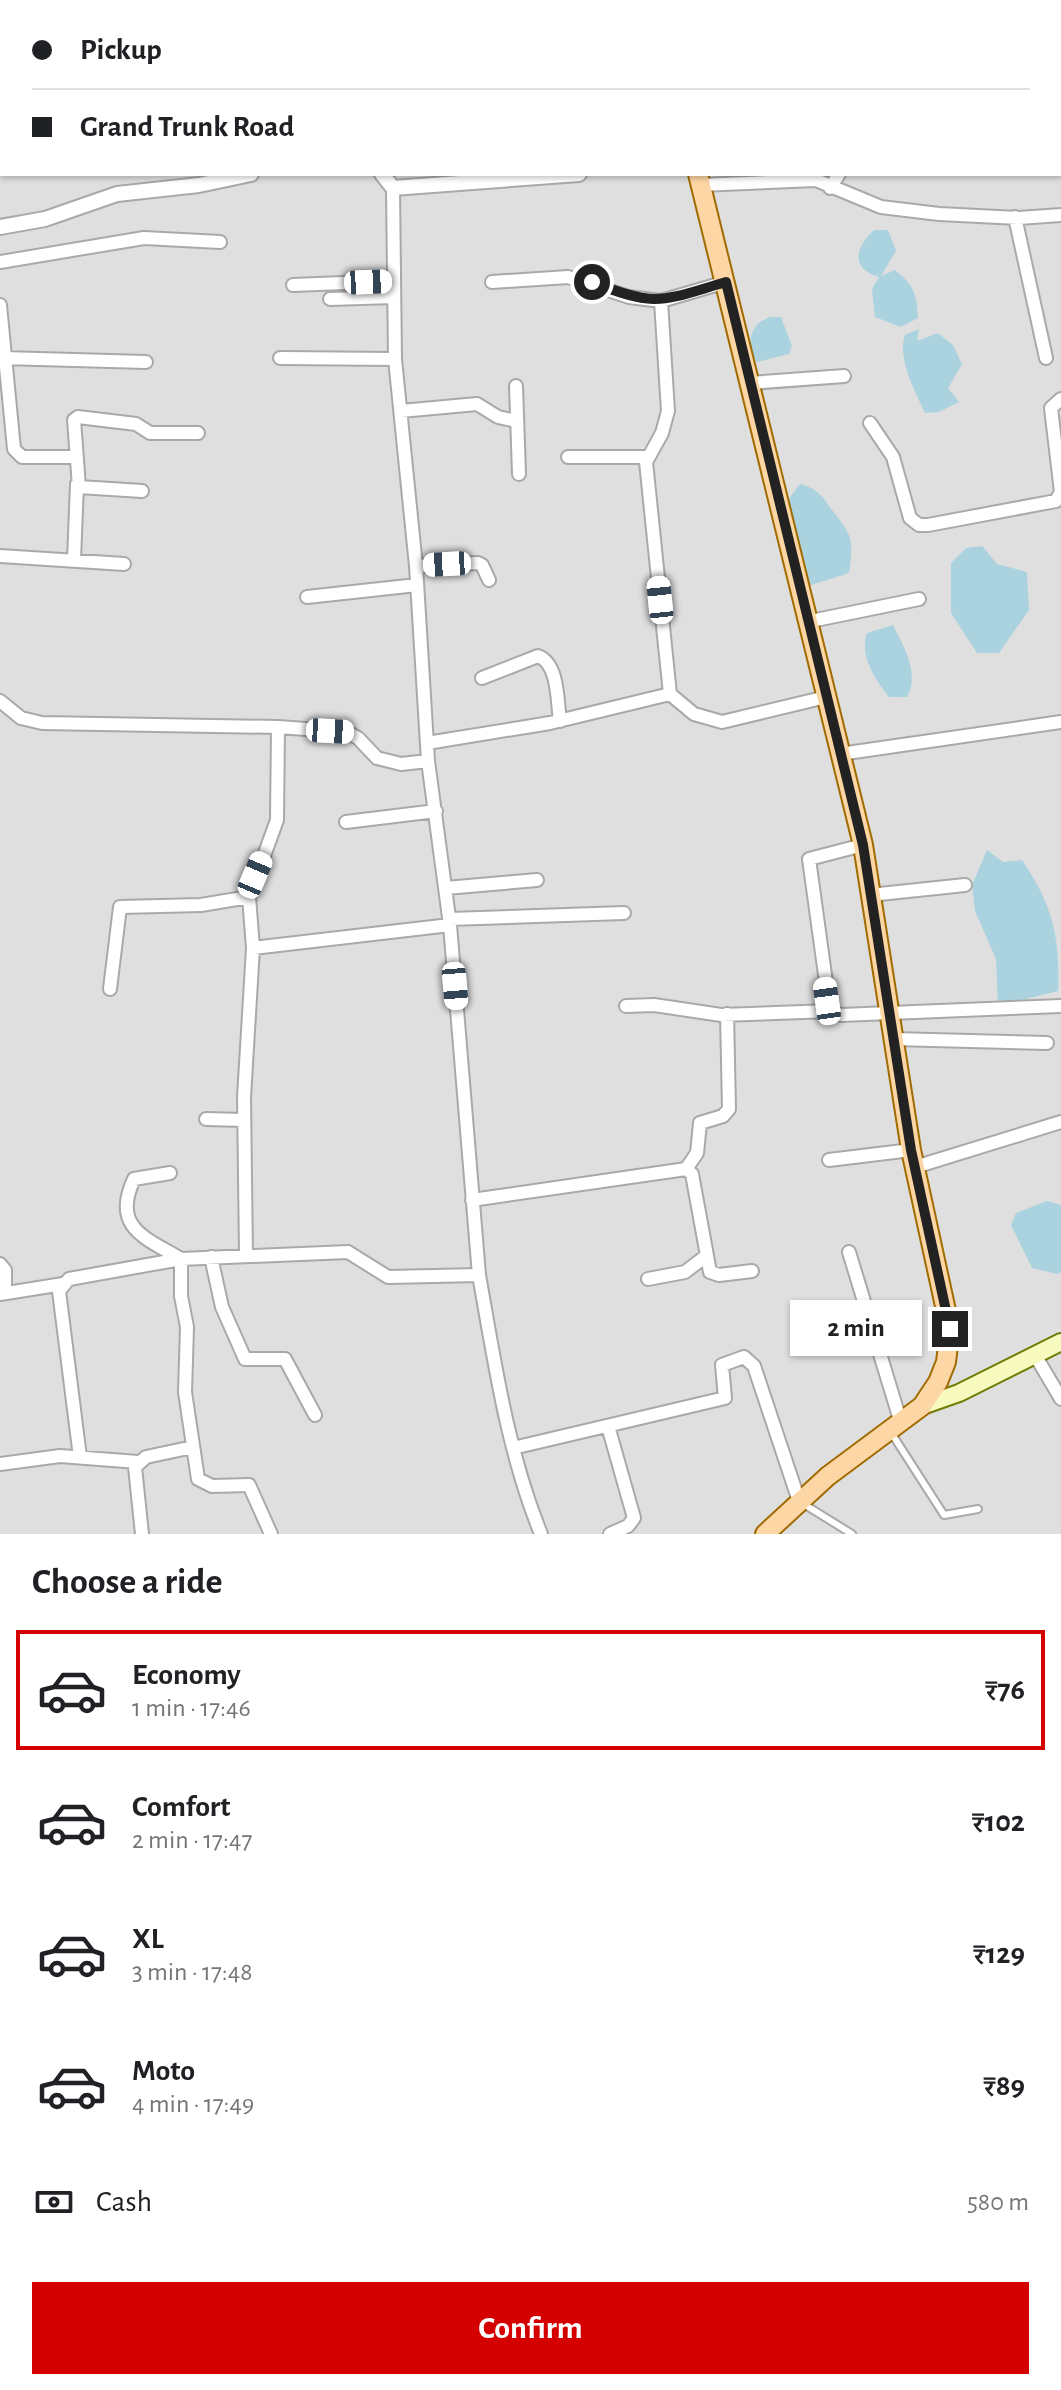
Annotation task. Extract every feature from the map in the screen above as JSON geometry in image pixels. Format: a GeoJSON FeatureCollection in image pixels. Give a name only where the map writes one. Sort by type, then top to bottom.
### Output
{"type":"FeatureCollection","features":[{"type":"Feature","properties":{"kind":"main road"},"geometry":{"type":"LineString","coordinates":[[699,180],[863,845],[913,1158],[950,1329],[950,1347],[942,1372],[922,1406]]}},
{"type":"Feature","properties":{"kind":"main road"},"geometry":{"type":"LineString","coordinates":[[765,1534],[799,1501],[922,1406],[959,1393],[1061,1342]]}},
{"type":"Feature","properties":{"kind":"street"},"geometry":{"type":"LineString","coordinates":[[0,227],[45,219],[117,194],[230,176]]}},
{"type":"Feature","properties":{"kind":"street"},"geometry":{"type":"LineString","coordinates":[[384,176],[393,188],[395,359],[416,566],[428,761],[450,922],[479,1275],[505,1426],[523,1489],[541,1534]]}},
{"type":"Feature","properties":{"kind":"street"},"geometry":{"type":"LineString","coordinates":[[393,188],[460,179],[531,176]]}},
{"type":"Feature","properties":{"kind":"street"},"geometry":{"type":"LineString","coordinates":[[830,188],[838,176]]}},
{"type":"Feature","properties":{"kind":"street"},"geometry":{"type":"LineString","coordinates":[[699,180],[816,180],[881,207],[939,214],[1061,215]]}},
{"type":"Feature","properties":{"kind":"street"},"geometry":{"type":"LineString","coordinates":[[1015,217],[1046,358]]}},
{"type":"Feature","properties":{"kind":"street"},"geometry":{"type":"LineString","coordinates":[[0,262],[144,238],[220,242]]}},
{"type":"Feature","properties":{"kind":"street"},"geometry":{"type":"LineString","coordinates":[[492,282],[568,277],[629,297],[661,301],[726,282]]}},
{"type":"Feature","properties":{"kind":"street"},"geometry":{"type":"LineString","coordinates":[[293,285],[394,281]]}},
{"type":"Feature","properties":{"kind":"street"},"geometry":{"type":"LineString","coordinates":[[330,299],[394,297]]}},
{"type":"Feature","properties":{"kind":"street"},"geometry":{"type":"LineString","coordinates":[[661,301],[668,411],[662,433],[648,457],[647,476],[670,694],[694,714],[722,722],[826,697]]}},
{"type":"Feature","properties":{"kind":"street"},"geometry":{"type":"LineString","coordinates":[[0,305],[14,449],[22,457],[75,457]]}},
{"type":"Feature","properties":{"kind":"street"},"geometry":{"type":"LineString","coordinates":[[4,358],[146,362]]}},
{"type":"Feature","properties":{"kind":"street"},"geometry":{"type":"LineString","coordinates":[[280,358],[395,359]]}},
{"type":"Feature","properties":{"kind":"street"},"geometry":{"type":"LineString","coordinates":[[750,383],[844,376]]}},
{"type":"Feature","properties":{"kind":"street"},"geometry":{"type":"LineString","coordinates":[[516,386],[519,474]]}},
{"type":"Feature","properties":{"kind":"street"},"geometry":{"type":"LineString","coordinates":[[870,423],[893,457],[910,518],[919,525],[928,525],[1056,501],[1061,492],[1051,408],[1061,399]]}},
{"type":"Feature","properties":{"kind":"street"},"geometry":{"type":"LineString","coordinates":[[401,411],[477,404],[498,417],[516,421]]}},
{"type":"Feature","properties":{"kind":"street"},"geometry":{"type":"LineString","coordinates":[[74,560],[77,484],[73,422],[78,417],[136,424],[150,433],[198,433]]}},
{"type":"Feature","properties":{"kind":"street"},"geometry":{"type":"LineString","coordinates":[[568,457],[648,457]]}},
{"type":"Feature","properties":{"kind":"street"},"geometry":{"type":"LineString","coordinates":[[77,484],[87,490],[142,491]]}},
{"type":"Feature","properties":{"kind":"street"},"geometry":{"type":"LineString","coordinates":[[0,556],[124,564]]}},
{"type":"Feature","properties":{"kind":"street"},"geometry":{"type":"LineString","coordinates":[[416,566],[478,563],[489,580]]}},
{"type":"Feature","properties":{"kind":"street"},"geometry":{"type":"LineString","coordinates":[[307,597],[417,585]]}},
{"type":"Feature","properties":{"kind":"street"},"geometry":{"type":"LineString","coordinates":[[806,622],[919,599]]}},
{"type":"Feature","properties":{"kind":"street"},"geometry":{"type":"LineString","coordinates":[[482,678],[538,656],[547,660],[552,668],[560,721]]}},
{"type":"Feature","properties":{"kind":"street"},"geometry":{"type":"LineString","coordinates":[[427,743],[560,721],[670,694]]}},
{"type":"Feature","properties":{"kind":"street"},"geometry":{"type":"LineString","coordinates":[[0,701],[21,718],[42,723],[278,727],[347,732],[358,738],[377,758],[401,764],[428,761]]}},
{"type":"Feature","properties":{"kind":"street"},"geometry":{"type":"LineString","coordinates":[[840,754],[1061,722]]}},
{"type":"Feature","properties":{"kind":"street"},"geometry":{"type":"LineString","coordinates":[[246,1255],[244,1120],[253,948],[249,897],[277,820],[278,727]]}},
{"type":"Feature","properties":{"kind":"street"},"geometry":{"type":"LineString","coordinates":[[346,822],[436,811]]}},
{"type":"Feature","properties":{"kind":"street"},"geometry":{"type":"LineString","coordinates":[[830,1011],[809,859],[863,845]]}},
{"type":"Feature","properties":{"kind":"street"},"geometry":{"type":"LineString","coordinates":[[446,888],[537,880]]}},
{"type":"Feature","properties":{"kind":"street"},"geometry":{"type":"LineString","coordinates":[[870,895],[965,885]]}},
{"type":"Feature","properties":{"kind":"street"},"geometry":{"type":"LineString","coordinates":[[110,989],[120,907],[201,905],[249,897]]}},
{"type":"Feature","properties":{"kind":"street"},"geometry":{"type":"LineString","coordinates":[[253,948],[450,922],[624,913]]}},
{"type":"Feature","properties":{"kind":"street"},"geometry":{"type":"LineString","coordinates":[[626,1006],[654,1005],[727,1014],[830,1011],[841,1015],[1061,1006]]}},
{"type":"Feature","properties":{"kind":"street"},"geometry":{"type":"LineString","coordinates":[[472,1200],[686,1169],[697,1153],[700,1123],[723,1116],[729,1109],[727,1014]]}},
{"type":"Feature","properties":{"kind":"street"},"geometry":{"type":"LineString","coordinates":[[893,1039],[1047,1043]]}},
{"type":"Feature","properties":{"kind":"street"},"geometry":{"type":"LineString","coordinates":[[206,1119],[244,1120]]}},
{"type":"Feature","properties":{"kind":"street"},"geometry":{"type":"LineString","coordinates":[[829,1160],[913,1158],[1061,1122]]}},
{"type":"Feature","properties":{"kind":"street"},"geometry":{"type":"LineString","coordinates":[[686,1169],[692,1174],[710,1272],[719,1275],[752,1271]]}},
{"type":"Feature","properties":{"kind":"street"},"geometry":{"type":"LineString","coordinates":[[170,1173],[134,1179],[127,1219],[133,1231],[181,1259]]}},
{"type":"Feature","properties":{"kind":"street"},"geometry":{"type":"LineString","coordinates":[[80,1457],[59,1291],[69,1279],[181,1259],[348,1252],[388,1277],[479,1275]]}},
{"type":"Feature","properties":{"kind":"street"},"geometry":{"type":"LineString","coordinates":[[849,1252],[896,1427]]}},
{"type":"Feature","properties":{"kind":"street"},"geometry":{"type":"LineString","coordinates":[[648,1279],[685,1272],[706,1256]]}},
{"type":"Feature","properties":{"kind":"street"},"geometry":{"type":"LineString","coordinates":[[211,1257],[222,1307],[245,1359],[285,1359],[315,1415]]}},
{"type":"Feature","properties":{"kind":"street"},"geometry":{"type":"LineString","coordinates":[[181,1259],[181,1296],[187,1327],[185,1392],[201,1483],[212,1486],[249,1485],[271,1534]]}},
{"type":"Feature","properties":{"kind":"street"},"geometry":{"type":"LineString","coordinates":[[0,1264],[5,1270],[3,1293],[63,1284]]}},
{"type":"Feature","properties":{"kind":"street"},"geometry":{"type":"LineString","coordinates":[[1035,1355],[1061,1399]]}},
{"type":"Feature","properties":{"kind":"street"},"geometry":{"type":"LineString","coordinates":[[513,1448],[725,1398],[722,1365],[744,1357],[754,1366],[799,1501]]}},
{"type":"Feature","properties":{"kind":"street"},"geometry":{"type":"LineString","coordinates":[[608,1426],[634,1518],[628,1526],[610,1534]]}},
{"type":"Feature","properties":{"kind":"street"},"geometry":{"type":"LineString","coordinates":[[0,1464],[31,1458],[80,1457],[138,1462],[193,1447]]}},
{"type":"Feature","properties":{"kind":"street"},"geometry":{"type":"LineString","coordinates":[[138,1462],[135,1467],[142,1534]]}},
{"type":"Feature","properties":{"kind":"lane"},"geometry":{"type":"LineString","coordinates":[[896,1427],[944,1515],[978,1509]]}},
{"type":"Feature","properties":{"kind":"lane"},"geometry":{"type":"LineString","coordinates":[[799,1501],[852,1534]]}},
{"type":"Feature","properties":{"kind":"shaded area"},"geometry":{"type":"Polygon","coordinates":[[[0,176],[1061,176],[1061,1534],[0,1534],[0,176]]]}},
{"type":"Feature","properties":{"kind":"water"},"geometry":{"type":"Polygon","coordinates":[[[874,230],[888,230],[896,251],[881,276],[895,270],[910,285],[915,296],[918,318],[901,327],[875,317],[872,289],[879,277],[863,268],[858,257],[874,230]]]}},
{"type":"Feature","properties":{"kind":"water"},"geometry":{"type":"Polygon","coordinates":[[[770,317],[781,317],[792,346],[789,354],[757,362],[749,351],[752,334],[759,323],[770,317]]]}},
{"type":"Feature","properties":{"kind":"water"},"geometry":{"type":"Polygon","coordinates":[[[919,329],[917,341],[938,333],[953,345],[962,364],[948,388],[959,402],[939,412],[925,413],[905,364],[905,335],[919,329]]]}},
{"type":"Feature","properties":{"kind":"water"},"geometry":{"type":"Polygon","coordinates":[[[800,484],[818,492],[825,500],[846,530],[851,548],[849,573],[808,586],[787,501],[800,484]]]}},
{"type":"Feature","properties":{"kind":"water"},"geometry":{"type":"Polygon","coordinates":[[[982,546],[997,564],[1027,572],[1029,610],[999,653],[977,653],[951,613],[951,563],[966,548],[982,546]]]}},
{"type":"Feature","properties":{"kind":"water"},"geometry":{"type":"Polygon","coordinates":[[[893,625],[906,651],[911,670],[911,688],[907,697],[889,697],[874,675],[865,650],[867,633],[893,625]]]}},
{"type":"Feature","properties":{"kind":"water"},"geometry":{"type":"Polygon","coordinates":[[[987,850],[1003,862],[1022,860],[1041,892],[1056,938],[1058,991],[998,1006],[996,959],[975,911],[972,885],[987,850]]]}},
{"type":"Feature","properties":{"kind":"water"},"geometry":{"type":"Polygon","coordinates":[[[1047,1201],[1061,1205],[1061,1272],[1057,1274],[1032,1268],[1011,1225],[1016,1213],[1047,1201]]]}},
{"type":"Feature","properties":{"kind":"route"},"geometry":{"type":"LineString","coordinates":[[592,282],[629,297],[661,301],[726,282],[806,622],[863,845],[911,1150],[950,1329]]}}]}
